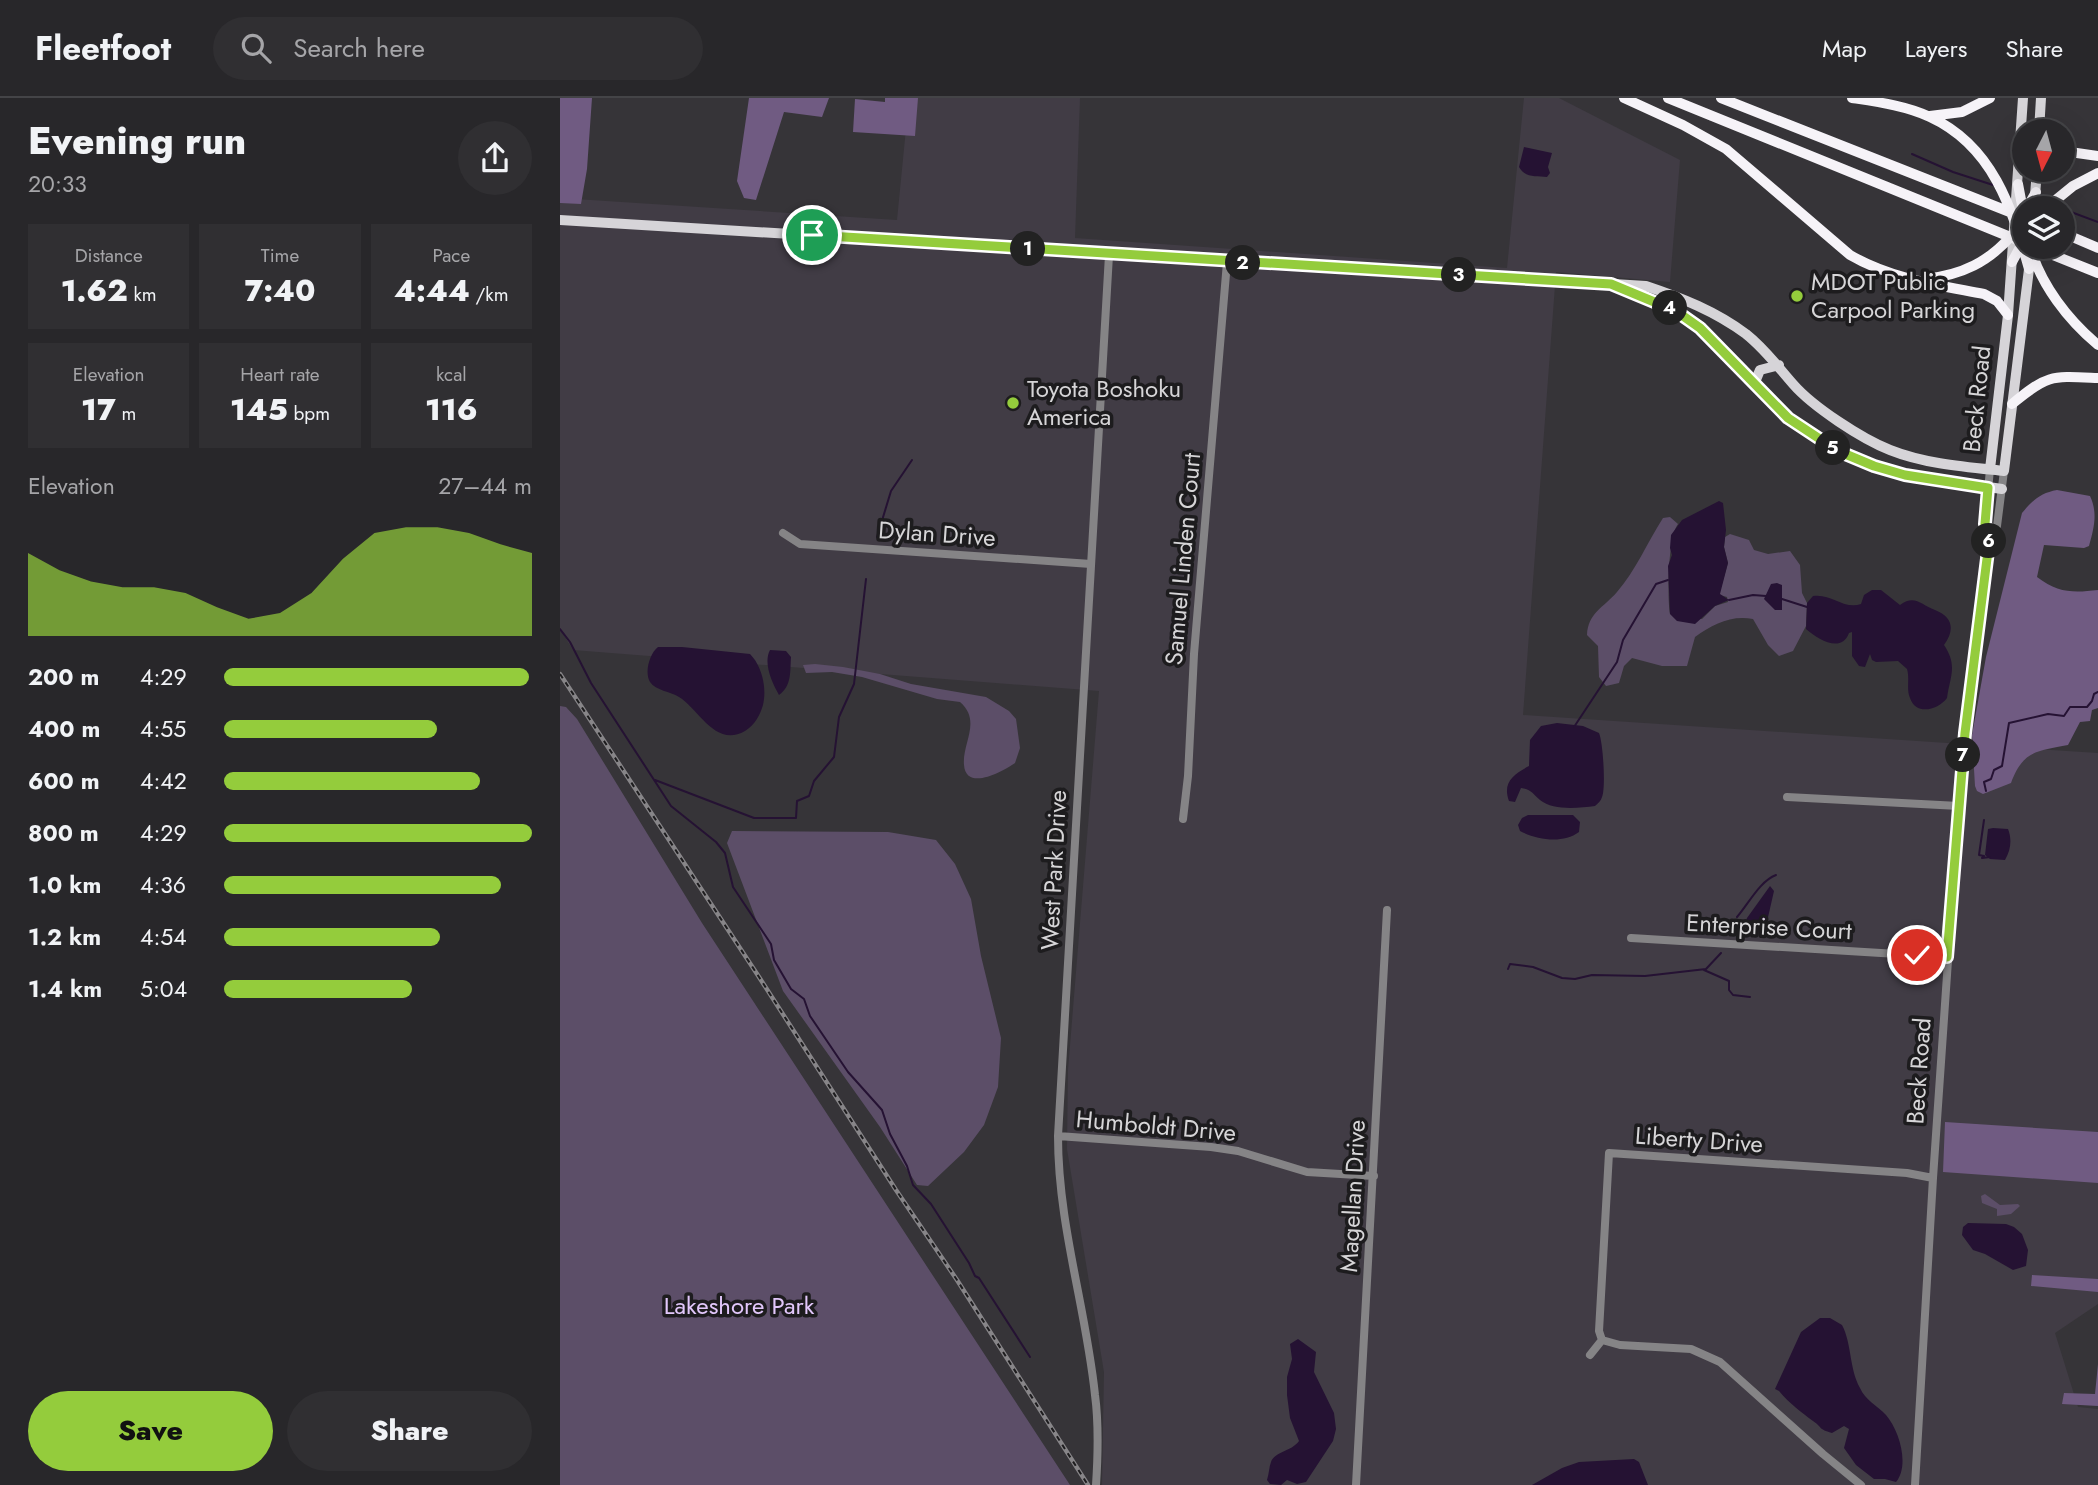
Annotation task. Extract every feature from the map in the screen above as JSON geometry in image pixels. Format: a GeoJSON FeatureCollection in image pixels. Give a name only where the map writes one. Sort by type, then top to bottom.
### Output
{"type":"FeatureCollection","features":[{"type":"Feature","properties":{"kind":"highway"},"geometry":{"type":"LineString","coordinates":[[1624,98],[1683,125],[1726,149],[1850,255],[1871,267],[1898,277],[1984,294],[1997,301],[2008,315]]}},
{"type":"Feature","properties":{"kind":"highway"},"geometry":{"type":"LineString","coordinates":[[1668,98],[2012,226]]}},
{"type":"Feature","properties":{"kind":"highway"},"geometry":{"type":"LineString","coordinates":[[1721,98],[2012,225]]}},
{"type":"Feature","properties":{"kind":"highway"},"geometry":{"type":"LineString","coordinates":[[1852,98],[1929,116],[1977,152],[1996,176],[2012,206]]}},
{"type":"Feature","properties":{"kind":"highway"},"geometry":{"type":"LineString","coordinates":[[1929,116],[1962,112],[1990,98]]}},
{"type":"Feature","properties":{"kind":"highway"},"geometry":{"type":"LineString","coordinates":[[2076,153],[2098,156]]}},
{"type":"Feature","properties":{"kind":"highway"},"geometry":{"type":"LineString","coordinates":[[2060,196],[2098,173]]}},
{"type":"Feature","properties":{"kind":"highway"},"geometry":{"type":"LineString","coordinates":[[2018,184],[2020,196]]}},
{"type":"Feature","properties":{"kind":"highway"},"geometry":{"type":"LineString","coordinates":[[2035,196],[2036,192]]}},
{"type":"Feature","properties":{"kind":"highway"},"geometry":{"type":"LineString","coordinates":[[2075,238],[2098,248]]}},
{"type":"Feature","properties":{"kind":"highway"},"geometry":{"type":"LineString","coordinates":[[1898,277],[1925,279],[1950,276],[1976,266],[2012,241]]}},
{"type":"Feature","properties":{"kind":"highway"},"geometry":{"type":"LineString","coordinates":[[2028,259],[2029,269]]}},
{"type":"Feature","properties":{"kind":"highway"},"geometry":{"type":"LineString","coordinates":[[2036,259],[2042,274],[2075,325],[2098,345]]}},
{"type":"Feature","properties":{"kind":"highway"},"geometry":{"type":"LineString","coordinates":[[2073,259],[2098,274]]}},
{"type":"Feature","properties":{"kind":"highway"},"geometry":{"type":"LineString","coordinates":[[2012,404],[2042,381],[2059,376],[2098,378]]}},
{"type":"Feature","properties":{"kind":"main road"},"geometry":{"type":"LineString","coordinates":[[2018,184],[2022,98]]}},
{"type":"Feature","properties":{"kind":"main road"},"geometry":{"type":"LineString","coordinates":[[2040,119],[2041,98]]}},
{"type":"Feature","properties":{"kind":"main road"},"geometry":{"type":"LineString","coordinates":[[2036,182],[2036,196]]}},
{"type":"Feature","properties":{"kind":"main road"},"geometry":{"type":"LineString","coordinates":[[560,220],[1646,286],[1680,297],[1714,313],[1747,335],[1811,400],[1850,428],[1888,449],[1920,460],[2004,471]]}},
{"type":"Feature","properties":{"kind":"main road","name":"Beck Road"},"geometry":{"type":"LineString","coordinates":[[1990,469],[2012,262]]}},
{"type":"Feature","properties":{"kind":"main road","name":"Beck Road"},"geometry":{"type":"LineString","coordinates":[[2004,471],[2029,269]]}},
{"type":"Feature","properties":{"kind":"main road"},"geometry":{"type":"LineString","coordinates":[[1611,284],[1676,311],[1700,328],[1788,418],[1838,451],[1905,475],[2002,489]]}},
{"type":"Feature","properties":{"kind":"main road"},"geometry":{"type":"LineString","coordinates":[[1700,328],[1708,325],[1714,313]]}},
{"type":"Feature","properties":{"kind":"main road"},"geometry":{"type":"LineString","coordinates":[[1755,382],[1760,370],[1779,365]]}},
{"type":"Feature","properties":{"kind":"street","name":"West Park Drive"},"geometry":{"type":"LineString","coordinates":[[1096,1485],[1097,1416],[1093,1373],[1062,1208],[1058,1136],[1109,255]]}},
{"type":"Feature","properties":{"kind":"street","name":"Samuel Linden Court"},"geometry":{"type":"LineString","coordinates":[[1183,818],[1227,262]]}},
{"type":"Feature","properties":{"kind":"street","name":"Beck Road"},"geometry":{"type":"LineString","coordinates":[[1990,469],[1985,524],[1990,535]]}},
{"type":"Feature","properties":{"kind":"street","name":"Beck Road"},"geometry":{"type":"LineString","coordinates":[[1915,1485],[1947,957],[1965,733],[1990,535],[1997,526],[2004,471]]}},
{"type":"Feature","properties":{"kind":"street","name":"Dylan Drive"},"geometry":{"type":"LineString","coordinates":[[783,533],[800,544],[1091,564]]}},
{"type":"Feature","properties":{"kind":"street"},"geometry":{"type":"LineString","coordinates":[[1787,797],[1959,806]]}},
{"type":"Feature","properties":{"kind":"street","name":"Magellan Drive"},"geometry":{"type":"LineString","coordinates":[[1356,1485],[1387,910]]}},
{"type":"Feature","properties":{"kind":"street","name":"Enterprise Court"},"geometry":{"type":"LineString","coordinates":[[1631,938],[1947,957]]}},
{"type":"Feature","properties":{"kind":"street","name":"Humboldt Drive"},"geometry":{"type":"LineString","coordinates":[[1058,1136],[1211,1147],[1238,1151],[1307,1172],[1374,1176]]}},
{"type":"Feature","properties":{"kind":"street","name":"Liberty Drive"},"geometry":{"type":"LineString","coordinates":[[1602,1340],[1599,1331],[1609,1153],[1907,1173],[1933,1178]]}},
{"type":"Feature","properties":{"kind":"street"},"geometry":{"type":"LineString","coordinates":[[1590,1355],[1602,1340],[1620,1345],[1691,1349],[1720,1362],[1861,1485]]}},
{"type":"Feature","properties":{"kind":"shaded area"},"geometry":{"type":"Polygon","coordinates":[[[560,98],[592,98],[587,169],[581,204],[560,203],[560,98]]]}},
{"type":"Feature","properties":{"kind":"shaded area"},"geometry":{"type":"Polygon","coordinates":[[[749,98],[829,98],[822,117],[784,112],[756,200],[744,198],[737,181],[749,98]]]}},
{"type":"Feature","properties":{"kind":"shaded area"},"geometry":{"type":"Polygon","coordinates":[[[885,98],[918,98],[915,136],[853,132],[855,99],[885,102],[885,98]]]}},
{"type":"Feature","properties":{"kind":"shaded area"},"geometry":{"type":"Polygon","coordinates":[[[909,98],[1080,98],[1075,238],[1507,268],[1524,98],[1559,98],[1680,160],[1670,282],[1556,272],[1523,715],[2098,753],[2098,1304],[2055,1333],[2078,1407],[2098,1409],[2098,1485],[1102,1485],[1104,1372],[1067,1149],[1068,1070],[1099,691],[573,650],[560,629],[560,198],[897,220],[909,98]]]}},
{"type":"Feature","properties":{"kind":"shaded area"},"geometry":{"type":"Polygon","coordinates":[[[1524,147],[1552,153],[1548,167],[1550,173],[1547,177],[1531,176],[1521,171],[1519,167],[1524,147]]]}},
{"type":"Feature","properties":{"kind":"shaded area"},"geometry":{"type":"Polygon","coordinates":[[[2057,490],[2090,496],[2095,515],[2092,533],[2089,546],[2084,548],[2044,545],[2037,577],[2066,591],[2098,590],[2098,708],[2092,710],[2090,721],[2080,722],[2068,745],[2040,751],[2026,758],[2011,783],[1983,794],[1977,791],[1975,786],[1972,735],[1986,657],[2022,513],[2037,498],[2057,490]]]}},
{"type":"Feature","properties":{"kind":"shaded area"},"geometry":{"type":"Polygon","coordinates":[[[1719,501],[1723,503],[1726,530],[1724,547],[1728,563],[1720,594],[1729,600],[1715,606],[1695,624],[1677,621],[1670,614],[1668,566],[1672,555],[1671,535],[1682,520],[1719,501]]]}},
{"type":"Feature","properties":{"kind":"shaded area"},"geometry":{"type":"Polygon","coordinates":[[[1771,584],[1782,585],[1782,610],[1775,610],[1764,599],[1771,584]]]}},
{"type":"Feature","properties":{"kind":"shaded area"},"geometry":{"type":"Polygon","coordinates":[[[1872,590],[1881,590],[1900,605],[1914,600],[1941,613],[1949,620],[1950,634],[1944,645],[1951,659],[1952,671],[1947,698],[1938,706],[1922,709],[1913,704],[1909,695],[1907,669],[1898,661],[1876,662],[1870,654],[1865,667],[1859,666],[1852,656],[1852,632],[1841,643],[1835,644],[1806,629],[1807,603],[1813,596],[1855,605],[1861,604],[1864,595],[1872,590]]]}},
{"type":"Feature","properties":{"kind":"shaded area"},"geometry":{"type":"Polygon","coordinates":[[[658,647],[750,654],[760,671],[764,692],[763,705],[754,723],[745,731],[725,735],[708,725],[679,697],[653,685],[648,678],[648,668],[658,647]]]}},
{"type":"Feature","properties":{"kind":"shaded area"},"geometry":{"type":"Polygon","coordinates":[[[770,650],[786,651],[791,657],[788,683],[779,695],[768,667],[770,650]]]}},
{"type":"Feature","properties":{"kind":"shaded area"},"geometry":{"type":"Polygon","coordinates":[[[1557,723],[1583,726],[1599,733],[1604,775],[1601,800],[1595,806],[1552,806],[1521,788],[1515,802],[1509,801],[1508,784],[1529,766],[1530,740],[1541,726],[1557,723]]]}},
{"type":"Feature","properties":{"kind":"shaded area"},"geometry":{"type":"Polygon","coordinates":[[[1528,815],[1573,815],[1580,822],[1579,832],[1558,839],[1534,837],[1520,831],[1518,825],[1522,818],[1528,815]]]}},
{"type":"Feature","properties":{"kind":"shaded area"},"geometry":{"type":"Polygon","coordinates":[[[1988,829],[2008,829],[2010,844],[2005,860],[1990,859],[1985,855],[1988,829]]]}},
{"type":"Feature","properties":{"kind":"shaded area"},"geometry":{"type":"Polygon","coordinates":[[[1770,886],[1774,891],[1766,926],[1747,926],[1747,918],[1770,886]]]}},
{"type":"Feature","properties":{"kind":"shaded area"},"geometry":{"type":"Polygon","coordinates":[[[1945,1122],[2098,1132],[2098,1183],[1943,1172],[1945,1122]]]}},
{"type":"Feature","properties":{"kind":"shaded area"},"geometry":{"type":"Polygon","coordinates":[[[1968,1223],[2006,1224],[2014,1227],[2022,1234],[2028,1250],[2026,1266],[2013,1270],[1973,1250],[1962,1235],[1963,1227],[1968,1223]]]}},
{"type":"Feature","properties":{"kind":"shaded area"},"geometry":{"type":"Polygon","coordinates":[[[2032,1275],[2098,1279],[2098,1292],[2031,1286],[2032,1275]]]}},
{"type":"Feature","properties":{"kind":"shaded area"},"geometry":{"type":"Polygon","coordinates":[[[1820,1318],[1830,1318],[1842,1325],[1862,1392],[1886,1415],[1895,1429],[1902,1457],[1900,1475],[1896,1482],[1874,1479],[1856,1465],[1844,1448],[1849,1429],[1844,1426],[1832,1433],[1825,1430],[1775,1389],[1801,1332],[1820,1318]]]}},
{"type":"Feature","properties":{"kind":"shaded area"},"geometry":{"type":"Polygon","coordinates":[[[1298,1339],[1316,1352],[1314,1372],[1334,1413],[1336,1429],[1333,1441],[1306,1482],[1297,1484],[1287,1480],[1281,1485],[1270,1484],[1267,1480],[1273,1458],[1299,1441],[1290,1418],[1287,1395],[1287,1377],[1292,1359],[1290,1344],[1298,1339]]]}},
{"type":"Feature","properties":{"kind":"shaded area"},"geometry":{"type":"Polygon","coordinates":[[[2098,1364],[2098,1406],[2062,1404],[2064,1393],[2095,1394],[2098,1364]]]}},
{"type":"Feature","properties":{"kind":"shaded area"},"geometry":{"type":"Polygon","coordinates":[[[1634,1459],[1639,1462],[1648,1485],[1532,1485],[1579,1462],[1634,1459]]]}},
{"type":"Feature","properties":{"kind":"green space"},"geometry":{"type":"Polygon","coordinates":[[[1670,517],[1678,524],[1670,553],[1670,614],[1702,619],[1715,606],[1728,602],[1727,597],[1720,595],[1720,591],[1728,563],[1724,547],[1725,537],[1730,534],[1749,540],[1754,550],[1768,554],[1790,551],[1800,565],[1802,593],[1807,603],[1806,626],[1793,651],[1779,656],[1768,645],[1753,619],[1730,620],[1695,637],[1687,666],[1662,666],[1632,658],[1624,666],[1619,683],[1606,686],[1599,677],[1598,646],[1587,635],[1590,621],[1624,584],[1663,518],[1670,517]]]}},
{"type":"Feature","properties":{"kind":"green space"},"geometry":{"type":"Polygon","coordinates":[[[815,664],[880,674],[911,684],[986,697],[1009,711],[1016,719],[1020,748],[1015,763],[986,777],[971,777],[966,773],[964,765],[970,717],[960,702],[937,699],[862,677],[832,672],[806,673],[803,665],[815,664]]]}},
{"type":"Feature","properties":{"kind":"green space","name":"Lakeshore Park"},"geometry":{"type":"Polygon","coordinates":[[[560,706],[566,707],[577,719],[702,923],[1070,1485],[560,1485],[560,706]]]}},
{"type":"Feature","properties":{"kind":"green space"},"geometry":{"type":"Polygon","coordinates":[[[732,831],[888,832],[936,840],[955,864],[971,899],[981,956],[1001,1038],[998,1087],[984,1125],[964,1152],[928,1186],[917,1185],[880,1127],[783,991],[727,843],[732,831]]]}},
{"type":"Feature","properties":{"kind":"green space"},"geometry":{"type":"Polygon","coordinates":[[[1985,1194],[2000,1205],[2020,1206],[2011,1214],[1997,1216],[1997,1209],[1982,1203],[1981,1196],[1985,1194]]]}},
{"type":"Feature","properties":{"kind":"waterway"},"geometry":{"type":"LineString","coordinates":[[1912,154],[1953,172],[1993,185]]}},
{"type":"Feature","properties":{"kind":"waterway"},"geometry":{"type":"LineString","coordinates":[[2075,213],[2098,222]]}},
{"type":"Feature","properties":{"kind":"waterway"},"geometry":{"type":"LineString","coordinates":[[877,537],[891,491],[912,460]]}},
{"type":"Feature","properties":{"kind":"waterway"},"geometry":{"type":"LineString","coordinates":[[655,780],[754,818],[796,818],[797,801],[809,796],[814,781],[834,757],[839,717],[854,684],[866,579]]}},
{"type":"Feature","properties":{"kind":"waterway"},"geometry":{"type":"LineString","coordinates":[[1574,727],[1617,662],[1623,640],[1656,584],[1668,580]]}},
{"type":"Feature","properties":{"kind":"waterway"},"geometry":{"type":"LineString","coordinates":[[1729,600],[1753,595],[1766,596]]}},
{"type":"Feature","properties":{"kind":"waterway"},"geometry":{"type":"LineString","coordinates":[[1782,599],[1807,607]]}},
{"type":"Feature","properties":{"kind":"waterway"},"geometry":{"type":"LineString","coordinates":[[560,629],[570,642],[591,683],[671,806],[716,842],[725,853],[733,887],[771,944],[774,960],[791,989],[804,999],[810,1016],[848,1072],[882,1110],[913,1185],[931,1204],[975,1276],[979,1278],[1030,1357]]}},
{"type":"Feature","properties":{"kind":"waterway"},"geometry":{"type":"LineString","coordinates":[[1986,791],[1984,782],[1991,779],[1994,770],[2002,766],[2009,723],[2048,714],[2064,716],[2070,707],[2087,707],[2098,692]]}},
{"type":"Feature","properties":{"kind":"waterway"},"geometry":{"type":"LineString","coordinates":[[1984,820],[1979,855],[1984,856],[1982,858],[1990,857]]}},
{"type":"Feature","properties":{"kind":"waterway"},"geometry":{"type":"LineString","coordinates":[[1737,917],[1760,887],[1776,875]]}},
{"type":"Feature","properties":{"kind":"waterway"},"geometry":{"type":"LineString","coordinates":[[1508,969],[1510,964],[1533,967],[1562,978],[1575,979],[1592,975],[1645,976],[1706,969],[1721,953]]}},
{"type":"Feature","properties":{"kind":"waterway"},"geometry":{"type":"LineString","coordinates":[[1704,970],[1729,981],[1729,990],[1733,995],[1750,997]]}},
{"type":"Feature","properties":{"kind":"railway"},"geometry":{"type":"LineString","coordinates":[[560,674],[1088,1485]]}},
{"type":"Feature","properties":{"kind":"place","name":"MDOT Public Carpool Parking"},"geometry":{"type":"Point","coordinates":[1797,296]}},
{"type":"Feature","properties":{"kind":"place","name":"Toyota Boshoku America"},"geometry":{"type":"Point","coordinates":[1013,403]}},
{"type":"Feature","properties":{"kind":"route"},"geometry":{"type":"LineString","coordinates":[[812,235],[1611,284],[1658,302],[1700,328],[1788,418],[1838,451],[1905,475],[1988,488],[1985,524],[1990,535],[1965,733],[1947,957],[1917,955]]}}]}
